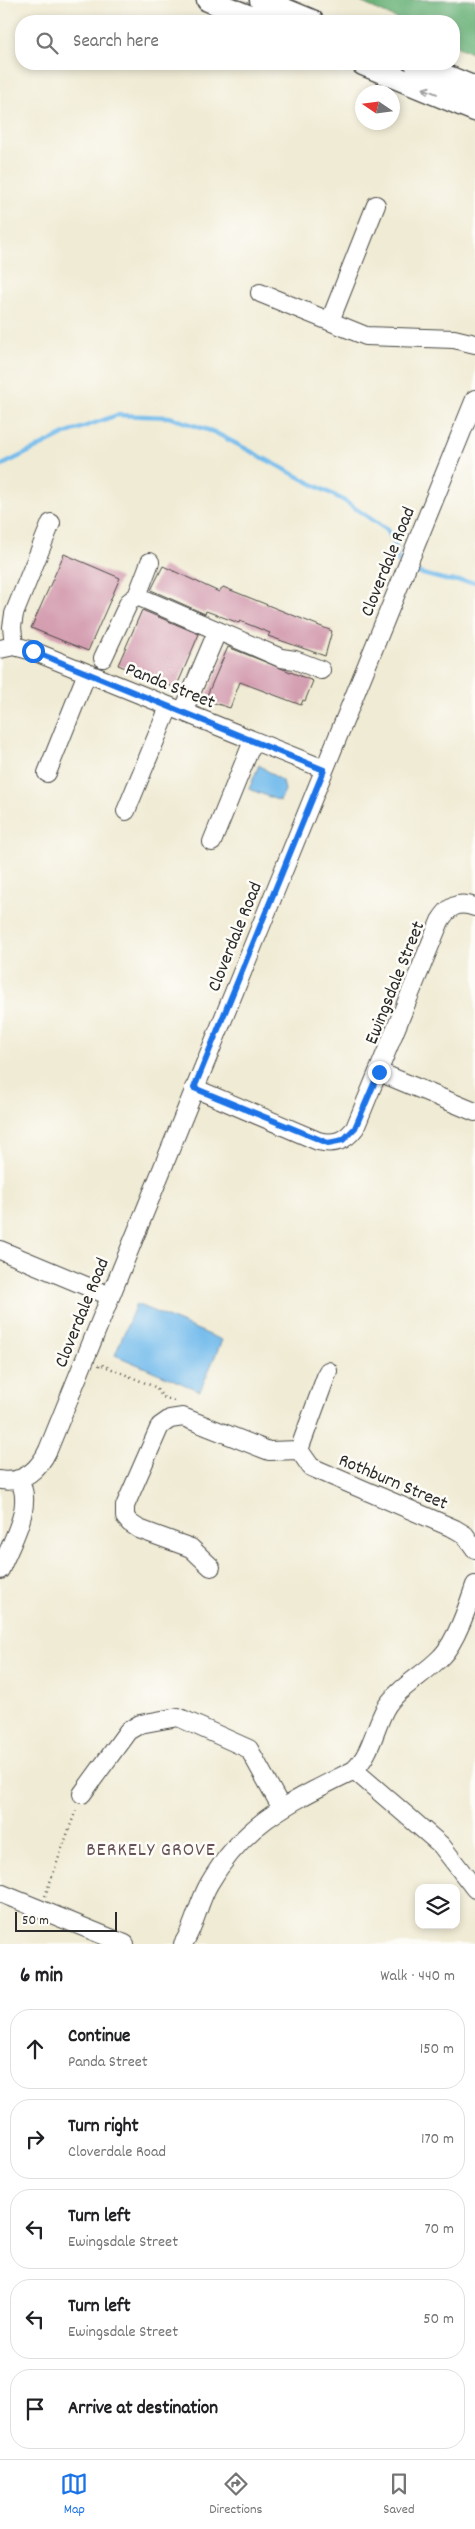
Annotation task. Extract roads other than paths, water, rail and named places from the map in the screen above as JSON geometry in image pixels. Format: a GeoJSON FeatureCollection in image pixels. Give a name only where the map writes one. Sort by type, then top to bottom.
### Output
{"type":"FeatureCollection","features":[{"type":"Feature","properties":{"kind":"main road"},"geometry":{"type":"LineString","coordinates":[[208,0],[245,15]]}},
{"type":"Feature","properties":{"kind":"main road"},"geometry":{"type":"LineString","coordinates":[[261,0],[297,15]]}},
{"type":"Feature","properties":{"kind":"main road"},"geometry":{"type":"LineString","coordinates":[[378,70],[475,110]]}},
{"type":"Feature","properties":{"kind":"main road"},"geometry":{"type":"LineString","coordinates":[[431,70],[475,88]]}},
{"type":"Feature","properties":{"kind":"street"},"geometry":{"type":"LineString","coordinates":[[330,321],[376,205]]}},
{"type":"Feature","properties":{"kind":"street"},"geometry":{"type":"LineString","coordinates":[[260,293],[366,336],[454,339],[475,344]]}},
{"type":"Feature","properties":{"kind":"street","name":"Cloverdale Road"},"geometry":{"type":"LineString","coordinates":[[18,1479],[36,1470],[48,1450],[475,399]]}},
{"type":"Feature","properties":{"kind":"street"},"geometry":{"type":"LineString","coordinates":[[7,648],[14,614],[51,523]]}},
{"type":"Feature","properties":{"kind":"street"},"geometry":{"type":"LineString","coordinates":[[104,658],[129,602],[137,596],[150,562]]}},
{"type":"Feature","properties":{"kind":"street"},"geometry":{"type":"LineString","coordinates":[[137,596],[281,658],[295,660],[321,670]]}},
{"type":"Feature","properties":{"kind":"street"},"geometry":{"type":"LineString","coordinates":[[126,811],[176,709],[217,632]]}},
{"type":"Feature","properties":{"kind":"street","name":"Panda Street"},"geometry":{"type":"LineString","coordinates":[[7,648],[33,651],[324,770]]}},
{"type":"Feature","properties":{"kind":"street"},"geometry":{"type":"LineString","coordinates":[[47,773],[87,673]]}},
{"type":"Feature","properties":{"kind":"street"},"geometry":{"type":"LineString","coordinates":[[212,842],[253,741]]}},
{"type":"Feature","properties":{"kind":"street","name":"Ewingsdale Street"},"geometry":{"type":"LineString","coordinates":[[194,1088],[328,1143],[343,1140],[355,1128],[440,921],[450,907],[456,905],[475,906]]}},
{"type":"Feature","properties":{"kind":"street"},"geometry":{"type":"LineString","coordinates":[[379,1072],[475,1112]]}},
{"type":"Feature","properties":{"kind":"street"},"geometry":{"type":"LineString","coordinates":[[0,1250],[110,1296]]}},
{"type":"Feature","properties":{"kind":"street"},"geometry":{"type":"LineString","coordinates":[[211,1567],[191,1548],[139,1529],[125,1517],[125,1506],[157,1430],[170,1419],[183,1417],[269,1451],[299,1450],[328,1371]]}},
{"type":"Feature","properties":{"kind":"street","name":"Rothburn Street"},"geometry":{"type":"LineString","coordinates":[[299,1450],[311,1467],[455,1529],[464,1535],[475,1549]]}},
{"type":"Feature","properties":{"kind":"street"},"geometry":{"type":"LineString","coordinates":[[0,1480],[18,1479],[24,1487],[24,1509],[0,1570]]}},
{"type":"Feature","properties":{"kind":"street"},"geometry":{"type":"LineString","coordinates":[[183,1944],[214,1877],[253,1828],[281,1807],[354,1770],[363,1762],[385,1709],[393,1698],[441,1657],[450,1646],[475,1585]]}},
{"type":"Feature","properties":{"kind":"street"},"geometry":{"type":"LineString","coordinates":[[82,1794],[128,1731],[140,1724],[178,1717],[249,1749],[281,1807]]}},
{"type":"Feature","properties":{"kind":"street"},"geometry":{"type":"LineString","coordinates":[[354,1770],[441,1845],[475,1889]]}},
{"type":"Feature","properties":{"kind":"street"},"geometry":{"type":"LineString","coordinates":[[0,1893],[126,1944]]}},
{"type":"Feature","properties":{"kind":"water"},"geometry":{"type":"Polygon","coordinates":[[[259,765],[283,782],[285,790],[280,801],[249,789],[259,765]]]}},
{"type":"Feature","properties":{"kind":"water"},"geometry":{"type":"Polygon","coordinates":[[[136,1304],[222,1340],[200,1391],[115,1355],[136,1304]]]}},
{"type":"Feature","properties":{"kind":"waterway"},"geometry":{"type":"LineString","coordinates":[[0,466],[67,433],[117,415],[169,417],[214,432],[343,500],[387,530],[396,547],[398,562]]}},
{"type":"Feature","properties":{"kind":"waterway"},"geometry":{"type":"LineString","coordinates":[[415,572],[446,580],[475,582]]}},
{"type":"Feature","properties":{"kind":"district","name":"BERKELY GROVE"},"geometry":{"type":"Point","coordinates":[151,1848]}}]}
